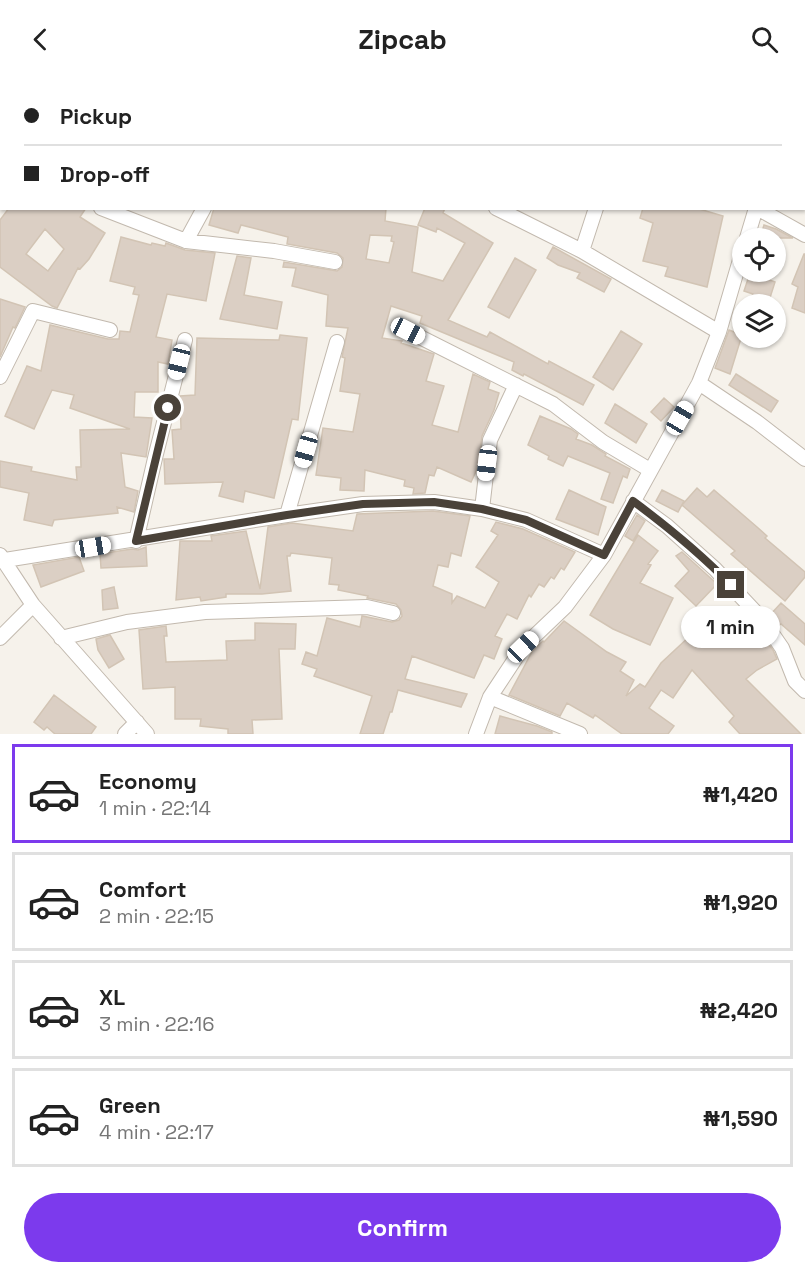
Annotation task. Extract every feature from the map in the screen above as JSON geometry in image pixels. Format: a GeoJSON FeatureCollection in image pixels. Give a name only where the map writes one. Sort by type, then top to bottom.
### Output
{"type":"FeatureCollection","features":[{"type":"Feature","properties":{"kind":"street"},"geometry":{"type":"LineString","coordinates":[[106,210],[186,241],[274,251],[335,262]]}},
{"type":"Feature","properties":{"kind":"street"},"geometry":{"type":"LineString","coordinates":[[186,241],[203,210]]}},
{"type":"Feature","properties":{"kind":"street"},"geometry":{"type":"LineString","coordinates":[[500,210],[582,251],[719,332]]}},
{"type":"Feature","properties":{"kind":"street"},"geometry":{"type":"LineString","coordinates":[[582,251],[595,210]]}},
{"type":"Feature","properties":{"kind":"street"},"geometry":{"type":"LineString","coordinates":[[750,228],[755,210]]}},
{"type":"Feature","properties":{"kind":"street"},"geometry":{"type":"LineString","coordinates":[[760,210],[805,235]]}},
{"type":"Feature","properties":{"kind":"street"},"geometry":{"type":"LineString","coordinates":[[476,734],[490,697],[523,647],[565,607],[604,555],[699,383],[719,332],[734,282]]}},
{"type":"Feature","properties":{"kind":"street"},"geometry":{"type":"LineString","coordinates":[[0,377],[33,311],[110,330]]}},
{"type":"Feature","properties":{"kind":"street"},"geometry":{"type":"LineString","coordinates":[[408,331],[554,404],[603,442],[650,470]]}},
{"type":"Feature","properties":{"kind":"street"},"geometry":{"type":"LineString","coordinates":[[136,541],[185,339]]}},
{"type":"Feature","properties":{"kind":"street"},"geometry":{"type":"LineString","coordinates":[[287,515],[337,342]]}},
{"type":"Feature","properties":{"kind":"street"},"geometry":{"type":"LineString","coordinates":[[699,383],[757,422],[805,459]]}},
{"type":"Feature","properties":{"kind":"street"},"geometry":{"type":"LineString","coordinates":[[482,509],[490,440],[516,385]]}},
{"type":"Feature","properties":{"kind":"street"},"geometry":{"type":"LineString","coordinates":[[633,501],[667,526],[715,569],[762,619],[782,648],[795,681],[805,692]]}},
{"type":"Feature","properties":{"kind":"street"},"geometry":{"type":"LineString","coordinates":[[147,734],[33,605],[2,558],[136,541],[363,504],[434,502],[482,509],[526,520],[604,555]]}},
{"type":"Feature","properties":{"kind":"street"},"geometry":{"type":"LineString","coordinates":[[0,638],[33,605]]}},
{"type":"Feature","properties":{"kind":"street"},"geometry":{"type":"LineString","coordinates":[[61,638],[126,622],[206,612],[367,607],[393,613]]}},
{"type":"Feature","properties":{"kind":"street"},"geometry":{"type":"LineString","coordinates":[[490,697],[580,734]]}},
{"type":"Feature","properties":{"kind":"street"},"geometry":{"type":"LineString","coordinates":[[125,734],[137,722]]}},
{"type":"Feature","properties":{"kind":"building"},"geometry":{"type":"Polygon","coordinates":[[[8,210],[85,210],[80,217],[105,233],[89,259],[80,269],[78,268],[57,308],[0,267],[0,220],[8,210]],[[45,229],[26,254],[48,271],[64,249],[45,229]]]}},
{"type":"Feature","properties":{"kind":"building"},"geometry":{"type":"Polygon","coordinates":[[[213,210],[386,210],[385,221],[418,227],[412,272],[443,281],[465,243],[437,228],[436,232],[418,225],[424,210],[444,210],[443,213],[493,243],[448,320],[487,337],[490,332],[548,364],[549,361],[594,385],[583,405],[512,370],[514,362],[420,323],[422,316],[391,306],[382,338],[402,341],[401,343],[434,354],[426,381],[444,386],[432,425],[458,432],[473,374],[490,382],[488,389],[499,393],[482,436],[478,467],[471,482],[437,467],[434,476],[429,475],[425,493],[413,494],[414,488],[404,486],[405,480],[365,470],[364,491],[340,490],[341,478],[316,475],[323,428],[353,432],[360,394],[340,391],[345,358],[342,357],[348,328],[326,326],[328,295],[292,286],[296,268],[283,267],[284,262],[337,271],[342,267],[343,258],[337,253],[287,244],[288,237],[241,225],[238,233],[209,225],[213,210]],[[370,235],[366,259],[389,263],[394,242],[391,241],[392,236],[370,235]]]}},
{"type":"Feature","properties":{"kind":"building"},"geometry":{"type":"Polygon","coordinates":[[[642,210],[703,210],[723,216],[707,287],[665,276],[668,267],[643,261],[653,223],[640,218],[642,210]]]}},
{"type":"Feature","properties":{"kind":"building"},"geometry":{"type":"Polygon","coordinates":[[[121,237],[151,245],[152,243],[165,246],[166,243],[185,250],[215,253],[206,301],[167,294],[156,337],[172,340],[168,364],[158,362],[158,392],[135,392],[134,417],[152,418],[146,457],[121,453],[125,487],[138,491],[134,512],[117,507],[118,513],[54,520],[52,526],[24,520],[29,493],[0,487],[0,461],[32,467],[31,471],[77,480],[76,467],[81,467],[80,430],[130,429],[70,408],[74,395],[52,390],[34,429],[5,416],[27,366],[41,371],[50,325],[108,339],[119,339],[120,331],[130,332],[139,295],[133,294],[135,287],[110,281],[121,237]]]}},
{"type":"Feature","properties":{"kind":"building"},"geometry":{"type":"Polygon","coordinates":[[[553,247],[611,279],[604,292],[577,278],[580,273],[558,265],[547,258],[553,247]]]}},
{"type":"Feature","properties":{"kind":"building"},"geometry":{"type":"Polygon","coordinates":[[[804,254],[805,313],[792,308],[798,287],[792,284],[804,254]]]}},
{"type":"Feature","properties":{"kind":"building"},"geometry":{"type":"Polygon","coordinates":[[[237,256],[251,258],[244,295],[282,302],[277,329],[220,319],[237,256]]]}},
{"type":"Feature","properties":{"kind":"building"},"geometry":{"type":"Polygon","coordinates":[[[515,258],[536,270],[509,318],[488,307],[515,258]]]}},
{"type":"Feature","properties":{"kind":"building"},"geometry":{"type":"Polygon","coordinates":[[[747,282],[775,282],[771,294],[753,294],[744,291],[747,282]]]}},
{"type":"Feature","properties":{"kind":"building"},"geometry":{"type":"Polygon","coordinates":[[[0,299],[25,307],[0,357],[0,299]]]}},
{"type":"Feature","properties":{"kind":"building"},"geometry":{"type":"Polygon","coordinates":[[[729,330],[732,331],[732,348],[738,348],[730,374],[715,368],[729,330]]]}},
{"type":"Feature","properties":{"kind":"building"},"geometry":{"type":"Polygon","coordinates":[[[621,331],[642,344],[613,390],[593,377],[621,331]]]}},
{"type":"Feature","properties":{"kind":"building"},"geometry":{"type":"Polygon","coordinates":[[[280,335],[307,338],[298,420],[292,419],[274,498],[245,491],[243,502],[219,496],[223,482],[165,484],[164,459],[174,459],[172,430],[181,429],[180,396],[195,395],[197,338],[279,340],[280,335]]]}},
{"type":"Feature","properties":{"kind":"building"},"geometry":{"type":"Polygon","coordinates":[[[736,374],[778,401],[771,412],[729,385],[736,374]]]}},
{"type":"Feature","properties":{"kind":"building"},"geometry":{"type":"Polygon","coordinates":[[[664,398],[674,407],[661,421],[651,412],[664,398]]]}},
{"type":"Feature","properties":{"kind":"building"},"geometry":{"type":"Polygon","coordinates":[[[615,404],[647,424],[636,443],[605,423],[615,404]]]}},
{"type":"Feature","properties":{"kind":"building"},"geometry":{"type":"Polygon","coordinates":[[[540,416],[571,429],[578,434],[576,439],[592,445],[606,454],[605,456],[630,469],[627,478],[623,476],[613,503],[601,499],[610,473],[568,456],[563,466],[528,445],[540,416]]]}},
{"type":"Feature","properties":{"kind":"building"},"geometry":{"type":"Polygon","coordinates":[[[697,488],[707,497],[714,490],[805,572],[805,577],[785,601],[731,554],[735,551],[682,505],[697,488]]]}},
{"type":"Feature","properties":{"kind":"building"},"geometry":{"type":"Polygon","coordinates":[[[569,490],[606,507],[598,535],[556,519],[569,490]]]}},
{"type":"Feature","properties":{"kind":"building"},"geometry":{"type":"Polygon","coordinates":[[[662,490],[684,501],[678,512],[656,501],[662,490]]]}},
{"type":"Feature","properties":{"kind":"building"},"geometry":{"type":"Polygon","coordinates":[[[433,511],[470,516],[461,556],[451,553],[448,567],[438,565],[433,586],[452,594],[452,603],[457,596],[485,608],[499,582],[476,567],[498,535],[491,531],[496,522],[523,529],[575,552],[564,570],[561,568],[554,579],[551,577],[544,587],[539,584],[531,597],[529,595],[517,619],[507,614],[495,636],[502,639],[494,659],[484,655],[474,678],[412,656],[405,679],[467,694],[461,707],[398,690],[383,734],[360,734],[372,696],[314,676],[317,669],[302,664],[306,652],[317,656],[327,618],[360,627],[362,616],[392,622],[399,620],[402,616],[396,604],[338,590],[339,585],[329,584],[332,558],[291,553],[287,556],[291,591],[226,594],[226,597],[201,601],[200,597],[176,600],[180,541],[212,541],[211,536],[246,531],[260,589],[268,527],[292,523],[353,531],[357,514],[433,511]]]}},
{"type":"Feature","properties":{"kind":"building"},"geometry":{"type":"Polygon","coordinates":[[[637,515],[645,521],[633,541],[625,536],[637,515]]]}},
{"type":"Feature","properties":{"kind":"building"},"geometry":{"type":"Polygon","coordinates":[[[638,535],[658,551],[648,564],[651,565],[640,583],[673,598],[650,645],[613,629],[590,615],[638,535]]]}},
{"type":"Feature","properties":{"kind":"building"},"geometry":{"type":"Polygon","coordinates":[[[146,547],[147,566],[101,568],[100,554],[146,547]]]}},
{"type":"Feature","properties":{"kind":"building"},"geometry":{"type":"Polygon","coordinates":[[[682,552],[717,584],[696,606],[675,586],[689,571],[676,556],[682,552]]]}},
{"type":"Feature","properties":{"kind":"building"},"geometry":{"type":"Polygon","coordinates":[[[79,557],[84,571],[41,587],[33,565],[79,557]]]}},
{"type":"Feature","properties":{"kind":"building"},"geometry":{"type":"Polygon","coordinates":[[[114,587],[118,608],[103,610],[102,590],[114,587]]]}},
{"type":"Feature","properties":{"kind":"building"},"geometry":{"type":"Polygon","coordinates":[[[781,603],[805,624],[805,645],[781,624],[778,626],[770,615],[781,603]]]}},
{"type":"Feature","properties":{"kind":"building"},"geometry":{"type":"Polygon","coordinates":[[[748,618],[773,650],[777,659],[746,679],[801,734],[740,734],[729,722],[734,716],[692,670],[673,698],[661,690],[649,708],[674,726],[668,734],[622,734],[595,715],[593,718],[567,703],[560,716],[509,695],[533,650],[564,621],[607,652],[626,662],[620,671],[634,680],[626,696],[640,684],[645,687],[661,663],[706,621],[720,635],[748,618]]]}},
{"type":"Feature","properties":{"kind":"building"},"geometry":{"type":"Polygon","coordinates":[[[255,623],[296,624],[295,649],[279,649],[282,719],[252,720],[253,734],[228,734],[228,729],[200,726],[201,719],[175,719],[175,687],[143,689],[139,630],[166,626],[167,636],[164,636],[166,662],[227,660],[226,641],[255,640],[255,623]]]}},
{"type":"Feature","properties":{"kind":"building"},"geometry":{"type":"Polygon","coordinates":[[[110,635],[124,659],[109,668],[98,650],[96,639],[110,635]]]}},
{"type":"Feature","properties":{"kind":"building"},"geometry":{"type":"Polygon","coordinates":[[[54,695],[96,727],[91,734],[55,734],[47,727],[44,730],[34,722],[54,695]]]}},
{"type":"Feature","properties":{"kind":"building"},"geometry":{"type":"Polygon","coordinates":[[[500,716],[537,726],[552,734],[495,734],[500,716]]]}},
{"type":"Feature","properties":{"kind":"route"},"geometry":{"type":"LineString","coordinates":[[168,408],[136,541],[363,504],[434,502],[482,509],[526,520],[604,555],[633,501],[667,526],[731,585]]}}]}
